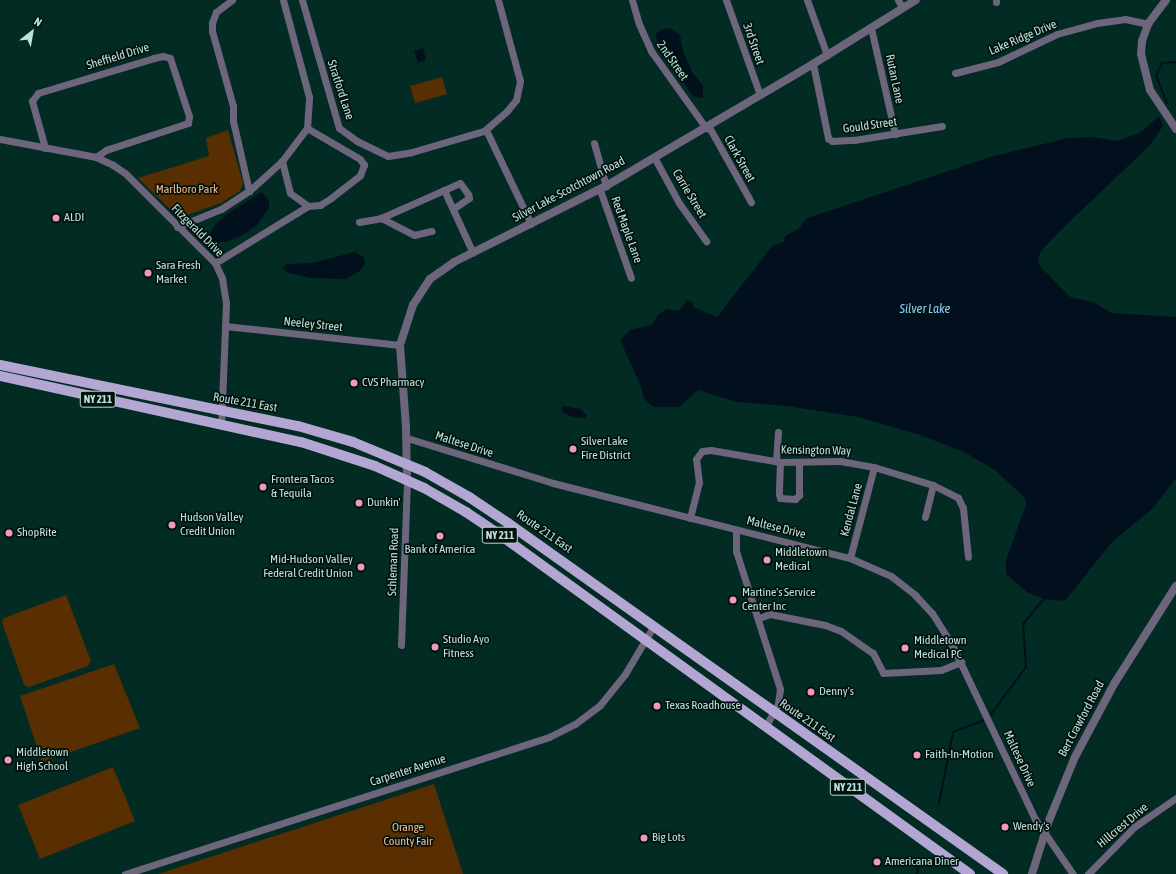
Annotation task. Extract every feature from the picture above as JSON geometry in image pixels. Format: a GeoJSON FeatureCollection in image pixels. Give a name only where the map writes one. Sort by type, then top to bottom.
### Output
{"type":"FeatureCollection","features":[{"type":"Feature","properties":{"kind":"main road","name":"Route 211 East"},"geometry":{"type":"LineString","coordinates":[[0,365],[329,434],[406,463],[489,509],[773,713],[1003,874]]}},
{"type":"Feature","properties":{"kind":"main road","name":"NY 211"},"geometry":{"type":"LineString","coordinates":[[0,376],[319,447],[407,480],[484,524],[970,874]]}},
{"type":"Feature","properties":{"kind":"street"},"geometry":{"type":"LineString","coordinates":[[232,0],[219,8],[212,23],[233,106],[233,121],[248,191]]}},
{"type":"Feature","properties":{"kind":"street"},"geometry":{"type":"LineString","coordinates":[[177,227],[221,209],[248,191],[282,161],[307,128],[309,97],[283,0]]}},
{"type":"Feature","properties":{"kind":"street","name":"Stratford Lane"},"geometry":{"type":"LineString","coordinates":[[302,0],[335,119],[340,128],[352,138],[388,156],[412,152],[486,130],[507,111],[520,88],[498,0]]}},
{"type":"Feature","properties":{"kind":"street","name":"2nd Street"},"geometry":{"type":"LineString","coordinates":[[632,0],[651,51],[708,128]]}},
{"type":"Feature","properties":{"kind":"street","name":"3rd Street"},"geometry":{"type":"LineString","coordinates":[[726,0],[760,95]]}},
{"type":"Feature","properties":{"kind":"street"},"geometry":{"type":"LineString","coordinates":[[808,0],[827,55]]}},
{"type":"Feature","properties":{"kind":"street","name":"Silver Lake-Scotchtown Road"},"geometry":{"type":"LineString","coordinates":[[407,480],[407,438],[400,345],[413,305],[426,283],[446,266],[603,188],[654,157],[708,128],[871,28],[900,4],[916,0]]}},
{"type":"Feature","properties":{"kind":"street"},"geometry":{"type":"LineString","coordinates":[[1166,0],[1148,24],[1140,47],[1142,69],[1150,90],[1176,128]]}},
{"type":"Feature","properties":{"kind":"street","name":"Lake Ridge Drive"},"geometry":{"type":"LineString","coordinates":[[955,73],[998,62],[1057,34],[1097,23],[1125,19],[1148,24]]}},
{"type":"Feature","properties":{"kind":"street","name":"Rutan Lane"},"geometry":{"type":"LineString","coordinates":[[871,28],[895,134]]}},
{"type":"Feature","properties":{"kind":"street","name":"Sheffield Drive"},"geometry":{"type":"LineString","coordinates":[[45,148],[32,101],[38,93],[154,58],[163,56],[170,58],[189,116],[188,123],[106,150],[96,157]]}},
{"type":"Feature","properties":{"kind":"street","name":"Gould Street"},"geometry":{"type":"LineString","coordinates":[[813,64],[828,138],[837,142],[942,126]]}},
{"type":"Feature","properties":{"kind":"street"},"geometry":{"type":"LineString","coordinates":[[215,263],[308,206],[320,204],[353,183],[360,175],[364,165],[352,153],[307,128]]}},
{"type":"Feature","properties":{"kind":"street","name":"Clark Street"},"geometry":{"type":"LineString","coordinates":[[708,128],[751,202]]}},
{"type":"Feature","properties":{"kind":"street"},"geometry":{"type":"LineString","coordinates":[[486,130],[532,224]]}},
{"type":"Feature","properties":{"kind":"street","name":"Fitzgerald Drive"},"geometry":{"type":"LineString","coordinates":[[0,140],[96,157],[124,173],[215,263],[225,291],[221,425]]}},
{"type":"Feature","properties":{"kind":"street","name":"Red Maple Lane"},"geometry":{"type":"LineString","coordinates":[[594,143],[603,188],[631,278]]}},
{"type":"Feature","properties":{"kind":"street","name":"Carrie Street"},"geometry":{"type":"LineString","coordinates":[[654,157],[679,203],[706,241]]}},
{"type":"Feature","properties":{"kind":"street"},"geometry":{"type":"LineString","coordinates":[[282,161],[290,193],[308,206]]}},
{"type":"Feature","properties":{"kind":"street"},"geometry":{"type":"LineString","coordinates":[[360,222],[381,218],[460,183],[468,194],[468,198],[454,208]]}},
{"type":"Feature","properties":{"kind":"street"},"geometry":{"type":"LineString","coordinates":[[444,190],[454,208],[473,253]]}},
{"type":"Feature","properties":{"kind":"street"},"geometry":{"type":"LineString","coordinates":[[381,218],[414,235],[432,231]]}},
{"type":"Feature","properties":{"kind":"street","name":"Neeley Street"},"geometry":{"type":"LineString","coordinates":[[225,326],[400,345]]}},
{"type":"Feature","properties":{"kind":"street"},"geometry":{"type":"LineString","coordinates":[[778,432],[780,498],[794,499],[799,495],[799,462]]}},
{"type":"Feature","properties":{"kind":"street","name":"Maltese Drive"},"geometry":{"type":"LineString","coordinates":[[407,438],[514,473],[850,558],[881,570],[915,595],[941,627],[961,662],[1044,834],[1073,874]]}},
{"type":"Feature","properties":{"kind":"street","name":"Kensington Way"},"geometry":{"type":"LineString","coordinates":[[690,518],[699,483],[696,460],[702,451],[711,450],[778,461],[799,462],[840,460],[874,467],[933,485],[958,498],[963,508],[968,557]]}},
{"type":"Feature","properties":{"kind":"street","name":"Kendal Lane"},"geometry":{"type":"LineString","coordinates":[[850,558],[874,467]]}},
{"type":"Feature","properties":{"kind":"street","name":"Schleman Road"},"geometry":{"type":"LineString","coordinates":[[401,645],[407,480]]}},
{"type":"Feature","properties":{"kind":"street"},"geometry":{"type":"LineString","coordinates":[[925,517],[933,485]]}},
{"type":"Feature","properties":{"kind":"street"},"geometry":{"type":"LineString","coordinates":[[736,530],[736,551],[780,689],[780,699],[765,727]]}},
{"type":"Feature","properties":{"kind":"street","name":"Bert Crawford Road"},"geometry":{"type":"LineString","coordinates":[[1032,874],[1044,834],[1062,785],[1084,739],[1114,684],[1176,586]]}},
{"type":"Feature","properties":{"kind":"street"},"geometry":{"type":"LineString","coordinates":[[758,618],[770,614],[825,624],[841,631],[873,653],[883,673],[941,670],[961,662]]}},
{"type":"Feature","properties":{"kind":"street","name":"Carpenter Avenue"},"geometry":{"type":"LineString","coordinates":[[125,874],[549,737],[575,724],[600,705],[622,679],[653,627]]}},
{"type":"Feature","properties":{"kind":"street","name":"Hillcrest Drive"},"geometry":{"type":"LineString","coordinates":[[1088,874],[1134,827],[1176,798]]}},
{"type":"Feature","properties":{"kind":"green space"},"geometry":{"type":"Polygon","coordinates":[[[442,77],[447,94],[415,103],[410,86],[442,77]]]}},
{"type":"Feature","properties":{"kind":"green space","name":"Marlboro Park"},"geometry":{"type":"Polygon","coordinates":[[[228,130],[243,183],[240,191],[221,203],[179,218],[138,178],[209,156],[206,138],[228,130]]]}},
{"type":"Feature","properties":{"kind":"green space"},"geometry":{"type":"Polygon","coordinates":[[[66,595],[91,661],[88,666],[29,687],[24,685],[2,622],[4,618],[66,595]]]}},
{"type":"Feature","properties":{"kind":"green space"},"geometry":{"type":"Polygon","coordinates":[[[114,664],[140,728],[42,762],[20,696],[114,664]]]}},
{"type":"Feature","properties":{"kind":"green space"},"geometry":{"type":"Polygon","coordinates":[[[113,767],[135,821],[40,859],[18,805],[113,767]]]}},
{"type":"Feature","properties":{"kind":"green space","name":"Orange County Fair"},"geometry":{"type":"Polygon","coordinates":[[[434,784],[463,874],[158,874],[434,784]]]}},
{"type":"Feature","properties":{"kind":"water"},"geometry":{"type":"Polygon","coordinates":[[[670,28],[680,35],[683,51],[692,72],[703,85],[703,98],[694,97],[665,58],[655,35],[660,30],[670,28]]]}},
{"type":"Feature","properties":{"kind":"water"},"geometry":{"type":"Polygon","coordinates":[[[423,48],[426,60],[418,63],[414,51],[423,48]]]}},
{"type":"Feature","properties":{"kind":"water","name":"Silver Lake"},"geometry":{"type":"Polygon","coordinates":[[[1159,116],[1163,126],[1150,145],[1064,227],[1042,250],[1038,258],[1039,265],[1070,297],[1093,302],[1112,313],[1176,317],[1176,478],[1153,508],[1111,543],[1065,601],[1044,599],[1027,592],[1006,574],[1006,560],[1026,505],[1025,498],[995,470],[964,452],[920,435],[858,417],[787,406],[737,402],[698,390],[679,407],[654,407],[644,399],[640,384],[620,340],[630,330],[652,325],[658,315],[667,309],[679,311],[687,300],[693,302],[693,307],[717,317],[773,245],[784,242],[785,236],[800,228],[805,219],[990,157],[1068,138],[1092,137],[1117,141],[1140,133],[1159,116]]]}},
{"type":"Feature","properties":{"kind":"water"},"geometry":{"type":"Polygon","coordinates":[[[262,192],[269,201],[269,208],[257,225],[241,236],[226,242],[212,243],[207,239],[215,225],[227,214],[262,192]]]}},
{"type":"Feature","properties":{"kind":"water"},"geometry":{"type":"Polygon","coordinates":[[[355,252],[364,257],[365,263],[360,271],[346,279],[311,278],[286,272],[283,268],[287,264],[312,263],[355,252]]]}},
{"type":"Feature","properties":{"kind":"water"},"geometry":{"type":"Polygon","coordinates":[[[562,406],[580,409],[587,415],[585,418],[572,417],[562,412],[562,406]]]}},
{"type":"Feature","properties":{"kind":"waterway"},"geometry":{"type":"LineString","coordinates":[[1167,103],[1156,76],[1162,63],[1176,62]]}},
{"type":"Feature","properties":{"kind":"waterway"},"geometry":{"type":"LineString","coordinates":[[989,717],[1026,667],[1023,624],[1044,599]]}},
{"type":"Feature","properties":{"kind":"waterway"},"geometry":{"type":"LineString","coordinates":[[939,803],[953,732],[985,720]]}},
{"type":"Feature","properties":{"kind":"waterway"},"geometry":{"type":"LineString","coordinates":[[917,874],[918,866]]}},
{"type":"Feature","properties":{"kind":"place","name":"ALDI"},"geometry":{"type":"Point","coordinates":[56,218]}},
{"type":"Feature","properties":{"kind":"place","name":"Sara Fresh Market"},"geometry":{"type":"Point","coordinates":[148,273]}},
{"type":"Feature","properties":{"kind":"place","name":"CVS Pharmacy"},"geometry":{"type":"Point","coordinates":[354,383]}},
{"type":"Feature","properties":{"kind":"place","name":"Silver Lake Fire District"},"geometry":{"type":"Point","coordinates":[573,449]}},
{"type":"Feature","properties":{"kind":"place","name":"Frontera Tacos & Tequila"},"geometry":{"type":"Point","coordinates":[263,487]}},
{"type":"Feature","properties":{"kind":"place","name":"Dunkin'"},"geometry":{"type":"Point","coordinates":[359,503]}},
{"type":"Feature","properties":{"kind":"place","name":"Hudson Valley Credit Union"},"geometry":{"type":"Point","coordinates":[172,525]}},
{"type":"Feature","properties":{"kind":"place","name":"ShopRite"},"geometry":{"type":"Point","coordinates":[9,533]}},
{"type":"Feature","properties":{"kind":"place","name":"Bank of America"},"geometry":{"type":"Point","coordinates":[440,536]}},
{"type":"Feature","properties":{"kind":"place","name":"Middletown Medical"},"geometry":{"type":"Point","coordinates":[767,560]}},
{"type":"Feature","properties":{"kind":"place","name":"Mid-Hudson Valley Federal Credit Union"},"geometry":{"type":"Point","coordinates":[361,567]}},
{"type":"Feature","properties":{"kind":"place","name":"Martine's Service Center Inc"},"geometry":{"type":"Point","coordinates":[733,600]}},
{"type":"Feature","properties":{"kind":"place","name":"Studio Ayo Fitness"},"geometry":{"type":"Point","coordinates":[435,647]}},
{"type":"Feature","properties":{"kind":"place","name":"Middletown Medical PC"},"geometry":{"type":"Point","coordinates":[905,648]}},
{"type":"Feature","properties":{"kind":"place","name":"Denny's"},"geometry":{"type":"Point","coordinates":[811,692]}},
{"type":"Feature","properties":{"kind":"place","name":"Texas Roadhouse"},"geometry":{"type":"Point","coordinates":[657,706]}},
{"type":"Feature","properties":{"kind":"place","name":"Faith-In-Motion"},"geometry":{"type":"Point","coordinates":[917,755]}},
{"type":"Feature","properties":{"kind":"place","name":"Middletown High School"},"geometry":{"type":"Point","coordinates":[8,760]}},
{"type":"Feature","properties":{"kind":"place","name":"Wendy's"},"geometry":{"type":"Point","coordinates":[1005,827]}},
{"type":"Feature","properties":{"kind":"place","name":"Big Lots"},"geometry":{"type":"Point","coordinates":[644,838]}},
{"type":"Feature","properties":{"kind":"place","name":"Americana Diner"},"geometry":{"type":"Point","coordinates":[877,862]}}]}
